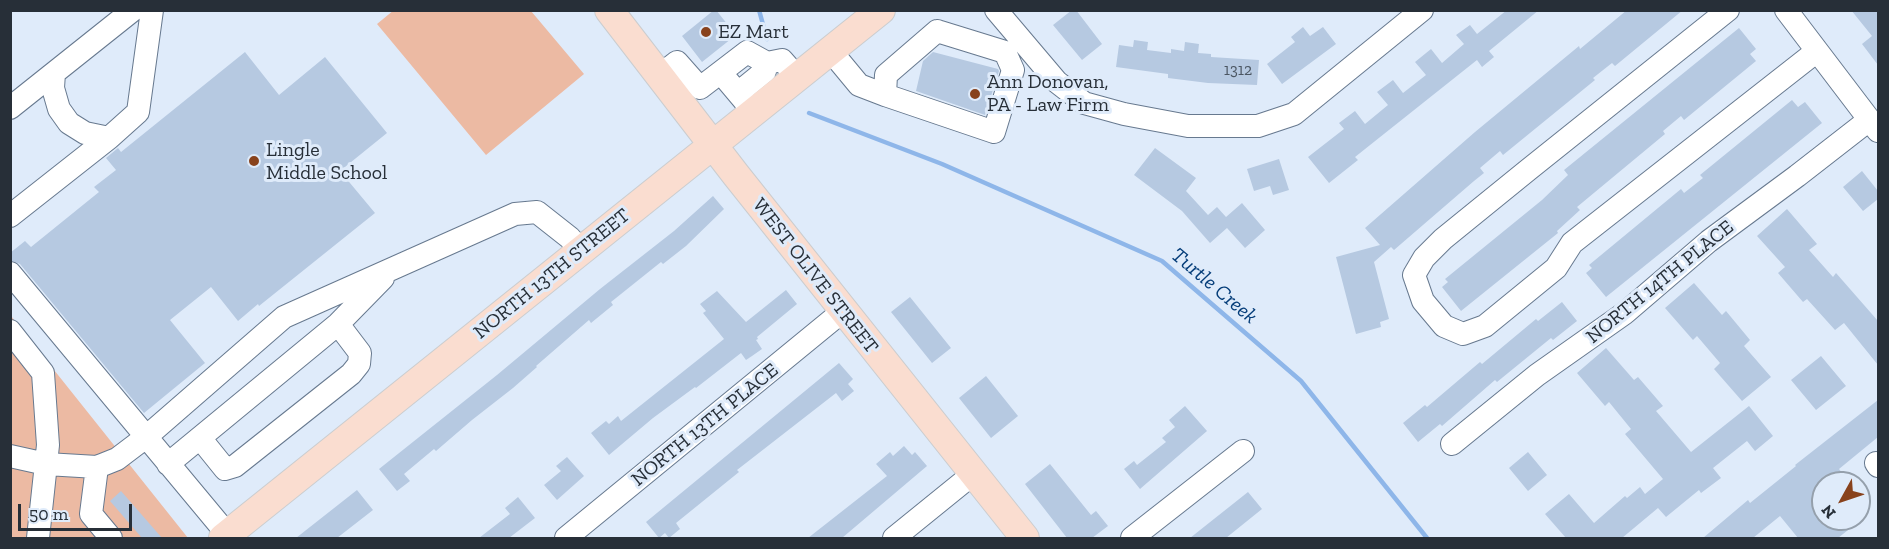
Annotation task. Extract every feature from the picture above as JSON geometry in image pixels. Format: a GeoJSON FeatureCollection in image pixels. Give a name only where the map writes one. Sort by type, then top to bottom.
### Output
{"type":"FeatureCollection","features":[{"type":"Feature","properties":{"kind":"main road","name":"WEST OLIVE STREET"},"geometry":{"type":"LineString","coordinates":[[609,10],[843,311],[1025,538]]}},
{"type":"Feature","properties":{"kind":"main road","name":"NORTH 13TH STREET"},"geometry":{"type":"LineString","coordinates":[[226,537],[712,144],[746,102],[796,76],[881,10]]}},
{"type":"Feature","properties":{"kind":"street"},"geometry":{"type":"LineString","coordinates":[[10,108],[133,10]]}},
{"type":"Feature","properties":{"kind":"street"},"geometry":{"type":"LineString","coordinates":[[10,216],[109,138],[138,112],[152,10]]}},
{"type":"Feature","properties":{"kind":"street"},"geometry":{"type":"LineString","coordinates":[[996,10],[1013,45],[1084,103],[1188,126],[1258,126],[1294,114],[1422,10]]}},
{"type":"Feature","properties":{"kind":"street"},"geometry":{"type":"LineString","coordinates":[[1728,10],[1443,239],[1424,258],[1414,275],[1423,301],[1444,327],[1463,334],[1485,326],[1556,268],[1572,243],[1817,51]]}},
{"type":"Feature","properties":{"kind":"street"},"geometry":{"type":"LineString","coordinates":[[1786,10],[1874,126]]}},
{"type":"Feature","properties":{"kind":"street"},"geometry":{"type":"LineString","coordinates":[[885,95],[886,75],[938,31],[1013,45]]}},
{"type":"Feature","properties":{"kind":"street"},"geometry":{"type":"LineString","coordinates":[[830,50],[859,85],[994,132],[1012,70],[1013,45]]}},
{"type":"Feature","properties":{"kind":"street"},"geometry":{"type":"LineString","coordinates":[[659,76],[677,62],[700,88],[747,52],[767,63],[782,60],[796,76]]}},
{"type":"Feature","properties":{"kind":"street"},"geometry":{"type":"LineString","coordinates":[[721,73],[746,102],[765,71],[767,63]]}},
{"type":"Feature","properties":{"kind":"street"},"geometry":{"type":"LineString","coordinates":[[54,73],[53,88],[59,109],[69,123],[85,133],[109,138]]}},
{"type":"Feature","properties":{"kind":"street","name":"NORTH 14TH PLACE"},"geometry":{"type":"LineString","coordinates":[[1452,444],[1538,375],[1625,313],[1709,241],[1797,176],[1874,126]]}},
{"type":"Feature","properties":{"kind":"street"},"geometry":{"type":"LineString","coordinates":[[10,456],[45,464],[97,467],[117,459],[147,437],[284,316],[515,214],[537,212],[570,238],[581,250]]}},
{"type":"Feature","properties":{"kind":"street"},"geometry":{"type":"LineString","coordinates":[[168,464],[338,324],[392,269]]}},
{"type":"Feature","properties":{"kind":"street"},"geometry":{"type":"LineString","coordinates":[[10,273],[147,437],[226,537]]}},
{"type":"Feature","properties":{"kind":"street","name":"NORTH 13TH PLACE"},"geometry":{"type":"LineString","coordinates":[[567,538],[843,311]]}},
{"type":"Feature","properties":{"kind":"street"},"geometry":{"type":"LineString","coordinates":[[200,438],[225,469],[235,466],[351,374],[359,364],[360,353],[338,324]]}},
{"type":"Feature","properties":{"kind":"street"},"geometry":{"type":"LineString","coordinates":[[10,331],[43,373],[48,445],[38,538]]}},
{"type":"Feature","properties":{"kind":"street"},"geometry":{"type":"LineString","coordinates":[[1132,538],[1243,451]]}},
{"type":"Feature","properties":{"kind":"street"},"geometry":{"type":"LineString","coordinates":[[97,467],[91,514],[111,538]]}},
{"type":"Feature","properties":{"kind":"street"},"geometry":{"type":"LineString","coordinates":[[894,538],[973,474]]}},
{"type":"Feature","properties":{"kind":"shaded area"},"geometry":{"type":"Polygon","coordinates":[[[394,10],[531,11],[584,74],[486,155],[377,24],[394,10]]]}},
{"type":"Feature","properties":{"kind":"shaded area"},"geometry":{"type":"Polygon","coordinates":[[[11,316],[188,538],[11,538],[11,316]]]}},
{"type":"Feature","properties":{"kind":"building"},"geometry":{"type":"Polygon","coordinates":[[[714,10],[736,35],[702,62],[682,36],[714,10]]]}},
{"type":"Feature","properties":{"kind":"building"},"geometry":{"type":"Polygon","coordinates":[[[1072,10],[1076,10],[1102,44],[1082,60],[1053,25],[1072,10]]]}},
{"type":"Feature","properties":{"kind":"building"},"geometry":{"type":"Polygon","coordinates":[[[1507,10],[1539,10],[1489,51],[1494,57],[1482,67],[1477,60],[1355,157],[1358,160],[1329,183],[1308,157],[1344,129],[1339,123],[1355,111],[1365,124],[1388,105],[1377,92],[1393,80],[1403,93],[1426,75],[1415,62],[1431,49],[1442,63],[1464,44],[1456,35],[1470,25],[1477,34],[1507,10]]]}},
{"type":"Feature","properties":{"kind":"building"},"geometry":{"type":"Polygon","coordinates":[[[1627,10],[1683,10],[1615,66],[1612,63],[1593,78],[1595,80],[1503,155],[1500,151],[1480,168],[1484,173],[1394,250],[1391,247],[1374,262],[1389,319],[1380,322],[1381,327],[1356,334],[1336,257],[1380,245],[1365,228],[1475,132],[1579,46],[1580,49],[1627,10]]]}},
{"type":"Feature","properties":{"kind":"building"},"geometry":{"type":"Polygon","coordinates":[[[1851,10],[1878,10],[1878,65],[1862,44],[1872,36],[1851,10]]]}},
{"type":"Feature","properties":{"kind":"building"},"geometry":{"type":"Polygon","coordinates":[[[1303,27],[1310,36],[1323,27],[1336,44],[1282,84],[1267,64],[1295,42],[1291,37],[1303,27]]]}},
{"type":"Feature","properties":{"kind":"building"},"geometry":{"type":"Polygon","coordinates":[[[1739,28],[1756,49],[1750,54],[1756,61],[1684,120],[1681,116],[1663,131],[1665,134],[1577,207],[1580,210],[1557,231],[1558,233],[1461,311],[1442,287],[1448,282],[1445,279],[1542,200],[1568,175],[1564,170],[1739,28]]]}},
{"type":"Feature","properties":{"kind":"building"},"geometry":{"type":"Polygon","coordinates":[[[1134,40],[1148,42],[1147,50],[1171,53],[1171,49],[1184,51],[1185,42],[1199,44],[1198,53],[1211,54],[1211,57],[1259,60],[1257,85],[1208,83],[1168,78],[1168,74],[1116,67],[1119,45],[1133,47],[1134,40]]]}},
{"type":"Feature","properties":{"kind":"building"},"geometry":{"type":"Polygon","coordinates":[[[245,52],[279,95],[325,57],[387,133],[340,171],[375,213],[238,321],[211,287],[170,320],[205,363],[144,413],[20,264],[10,260],[10,253],[25,241],[31,247],[99,192],[94,187],[116,170],[106,158],[118,148],[121,152],[245,52]]]}},
{"type":"Feature","properties":{"kind":"building"},"geometry":{"type":"Polygon","coordinates":[[[933,52],[998,69],[985,115],[916,91],[923,61],[933,52]]]}},
{"type":"Feature","properties":{"kind":"building"},"geometry":{"type":"Polygon","coordinates":[[[1792,100],[1798,107],[1805,102],[1822,123],[1606,297],[1586,273],[1592,268],[1589,265],[1681,189],[1684,193],[1703,178],[1700,175],[1792,100]]]}},
{"type":"Feature","properties":{"kind":"building"},"geometry":{"type":"Polygon","coordinates":[[[1155,148],[1196,178],[1186,191],[1208,215],[1217,207],[1226,217],[1242,203],[1265,230],[1245,248],[1227,228],[1210,243],[1182,211],[1134,175],[1155,148]]]}},
{"type":"Feature","properties":{"kind":"building"},"geometry":{"type":"Polygon","coordinates":[[[1279,159],[1289,190],[1273,195],[1270,186],[1254,191],[1247,169],[1279,159]]]}},
{"type":"Feature","properties":{"kind":"building"},"geometry":{"type":"Polygon","coordinates":[[[1862,171],[1878,191],[1878,199],[1863,211],[1843,187],[1862,171]]]}},
{"type":"Feature","properties":{"kind":"building"},"geometry":{"type":"Polygon","coordinates":[[[713,196],[724,209],[686,246],[663,264],[661,262],[611,302],[613,305],[591,323],[589,320],[513,388],[404,474],[410,481],[397,491],[379,469],[674,231],[713,196]]]}},
{"type":"Feature","properties":{"kind":"building"},"geometry":{"type":"Polygon","coordinates":[[[1787,209],[1817,244],[1809,250],[1833,277],[1836,273],[1878,321],[1878,365],[1844,323],[1835,330],[1807,299],[1803,302],[1778,273],[1785,267],[1757,236],[1787,209]]]}},
{"type":"Feature","properties":{"kind":"building"},"geometry":{"type":"Polygon","coordinates":[[[1694,283],[1722,315],[1726,311],[1750,340],[1744,346],[1771,377],[1742,401],[1714,369],[1720,363],[1697,336],[1693,340],[1665,308],[1694,283]]]}},
{"type":"Feature","properties":{"kind":"building"},"geometry":{"type":"Polygon","coordinates":[[[786,290],[797,304],[757,337],[756,340],[762,349],[746,360],[741,353],[653,418],[609,455],[591,433],[606,421],[609,424],[618,416],[621,421],[724,339],[703,313],[706,311],[700,304],[717,291],[746,322],[786,290]]]}},
{"type":"Feature","properties":{"kind":"building"},"geometry":{"type":"Polygon","coordinates":[[[910,297],[951,348],[932,363],[891,312],[910,297]]]}},
{"type":"Feature","properties":{"kind":"building"},"geometry":{"type":"Polygon","coordinates":[[[1562,302],[1577,321],[1553,340],[1551,338],[1497,382],[1495,380],[1442,426],[1440,424],[1418,442],[1403,423],[1425,405],[1427,407],[1480,362],[1482,364],[1536,319],[1538,321],[1562,302]]]}},
{"type":"Feature","properties":{"kind":"building"},"geometry":{"type":"Polygon","coordinates":[[[1606,348],[1634,380],[1638,377],[1663,406],[1656,411],[1691,452],[1749,406],[1773,436],[1755,451],[1747,441],[1713,468],[1721,478],[1701,493],[1699,490],[1666,517],[1658,508],[1622,538],[1566,538],[1545,514],[1569,494],[1594,523],[1625,496],[1627,498],[1640,487],[1645,494],[1663,479],[1625,434],[1631,429],[1609,402],[1605,406],[1577,373],[1606,348]]]}},
{"type":"Feature","properties":{"kind":"building"},"geometry":{"type":"Polygon","coordinates":[[[1821,356],[1846,386],[1816,410],[1791,380],[1821,356]]]}},
{"type":"Feature","properties":{"kind":"building"},"geometry":{"type":"Polygon","coordinates":[[[839,363],[853,379],[848,384],[854,391],[842,401],[836,393],[737,470],[739,472],[676,523],[680,529],[669,538],[665,533],[659,538],[646,522],[839,363]]]}},
{"type":"Feature","properties":{"kind":"building"},"geometry":{"type":"Polygon","coordinates":[[[986,376],[1018,416],[991,438],[959,398],[986,376]]]}},
{"type":"Feature","properties":{"kind":"building"},"geometry":{"type":"Polygon","coordinates":[[[1878,400],[1878,437],[1839,469],[1841,471],[1811,471],[1811,531],[1847,531],[1838,538],[1798,538],[1780,516],[1753,538],[1703,538],[1748,500],[1750,503],[1878,400]]]}},
{"type":"Feature","properties":{"kind":"building"},"geometry":{"type":"Polygon","coordinates":[[[1185,406],[1207,431],[1140,489],[1124,469],[1134,461],[1137,465],[1166,442],[1162,438],[1175,427],[1169,420],[1185,406]]]}},
{"type":"Feature","properties":{"kind":"building"},"geometry":{"type":"Polygon","coordinates":[[[904,446],[912,455],[915,452],[927,466],[842,538],[808,538],[887,476],[876,464],[890,452],[893,456],[904,446]]]}},
{"type":"Feature","properties":{"kind":"building"},"geometry":{"type":"Polygon","coordinates":[[[1528,452],[1547,475],[1528,491],[1509,468],[1528,452]]]}},
{"type":"Feature","properties":{"kind":"building"},"geometry":{"type":"Polygon","coordinates":[[[567,457],[584,476],[557,500],[544,485],[561,471],[556,466],[567,457]]]}},
{"type":"Feature","properties":{"kind":"building"},"geometry":{"type":"Polygon","coordinates":[[[1050,464],[1091,515],[1096,511],[1108,526],[1092,538],[1067,538],[1025,484],[1050,464]]]}},
{"type":"Feature","properties":{"kind":"building"},"geometry":{"type":"Polygon","coordinates":[[[357,490],[373,510],[337,538],[296,538],[357,490]]]}},
{"type":"Feature","properties":{"kind":"building"},"geometry":{"type":"Polygon","coordinates":[[[121,491],[162,538],[142,538],[110,501],[121,491]]]}},
{"type":"Feature","properties":{"kind":"building"},"geometry":{"type":"Polygon","coordinates":[[[1248,492],[1262,509],[1226,538],[1190,538],[1248,492]]]}},
{"type":"Feature","properties":{"kind":"building"},"geometry":{"type":"Polygon","coordinates":[[[518,497],[535,518],[509,538],[479,538],[510,514],[505,508],[518,497]]]}},
{"type":"Feature","properties":{"kind":"waterway","name":"Turtle Creek"},"geometry":{"type":"LineString","coordinates":[[759,10],[767,39]]}},
{"type":"Feature","properties":{"kind":"waterway","name":"Turtle Creek"},"geometry":{"type":"LineString","coordinates":[[809,113],[942,164],[1162,261],[1301,381],[1427,538]]}},
{"type":"Feature","properties":{"kind":"place","name":"EZ Mart"},"geometry":{"type":"Point","coordinates":[706,32]}},
{"type":"Feature","properties":{"kind":"place","name":"Ann Donovan, PA - Law Firm"},"geometry":{"type":"Point","coordinates":[975,94]}},
{"type":"Feature","properties":{"kind":"place","name":"Lingle Middle School"},"geometry":{"type":"Point","coordinates":[254,161]}}]}
